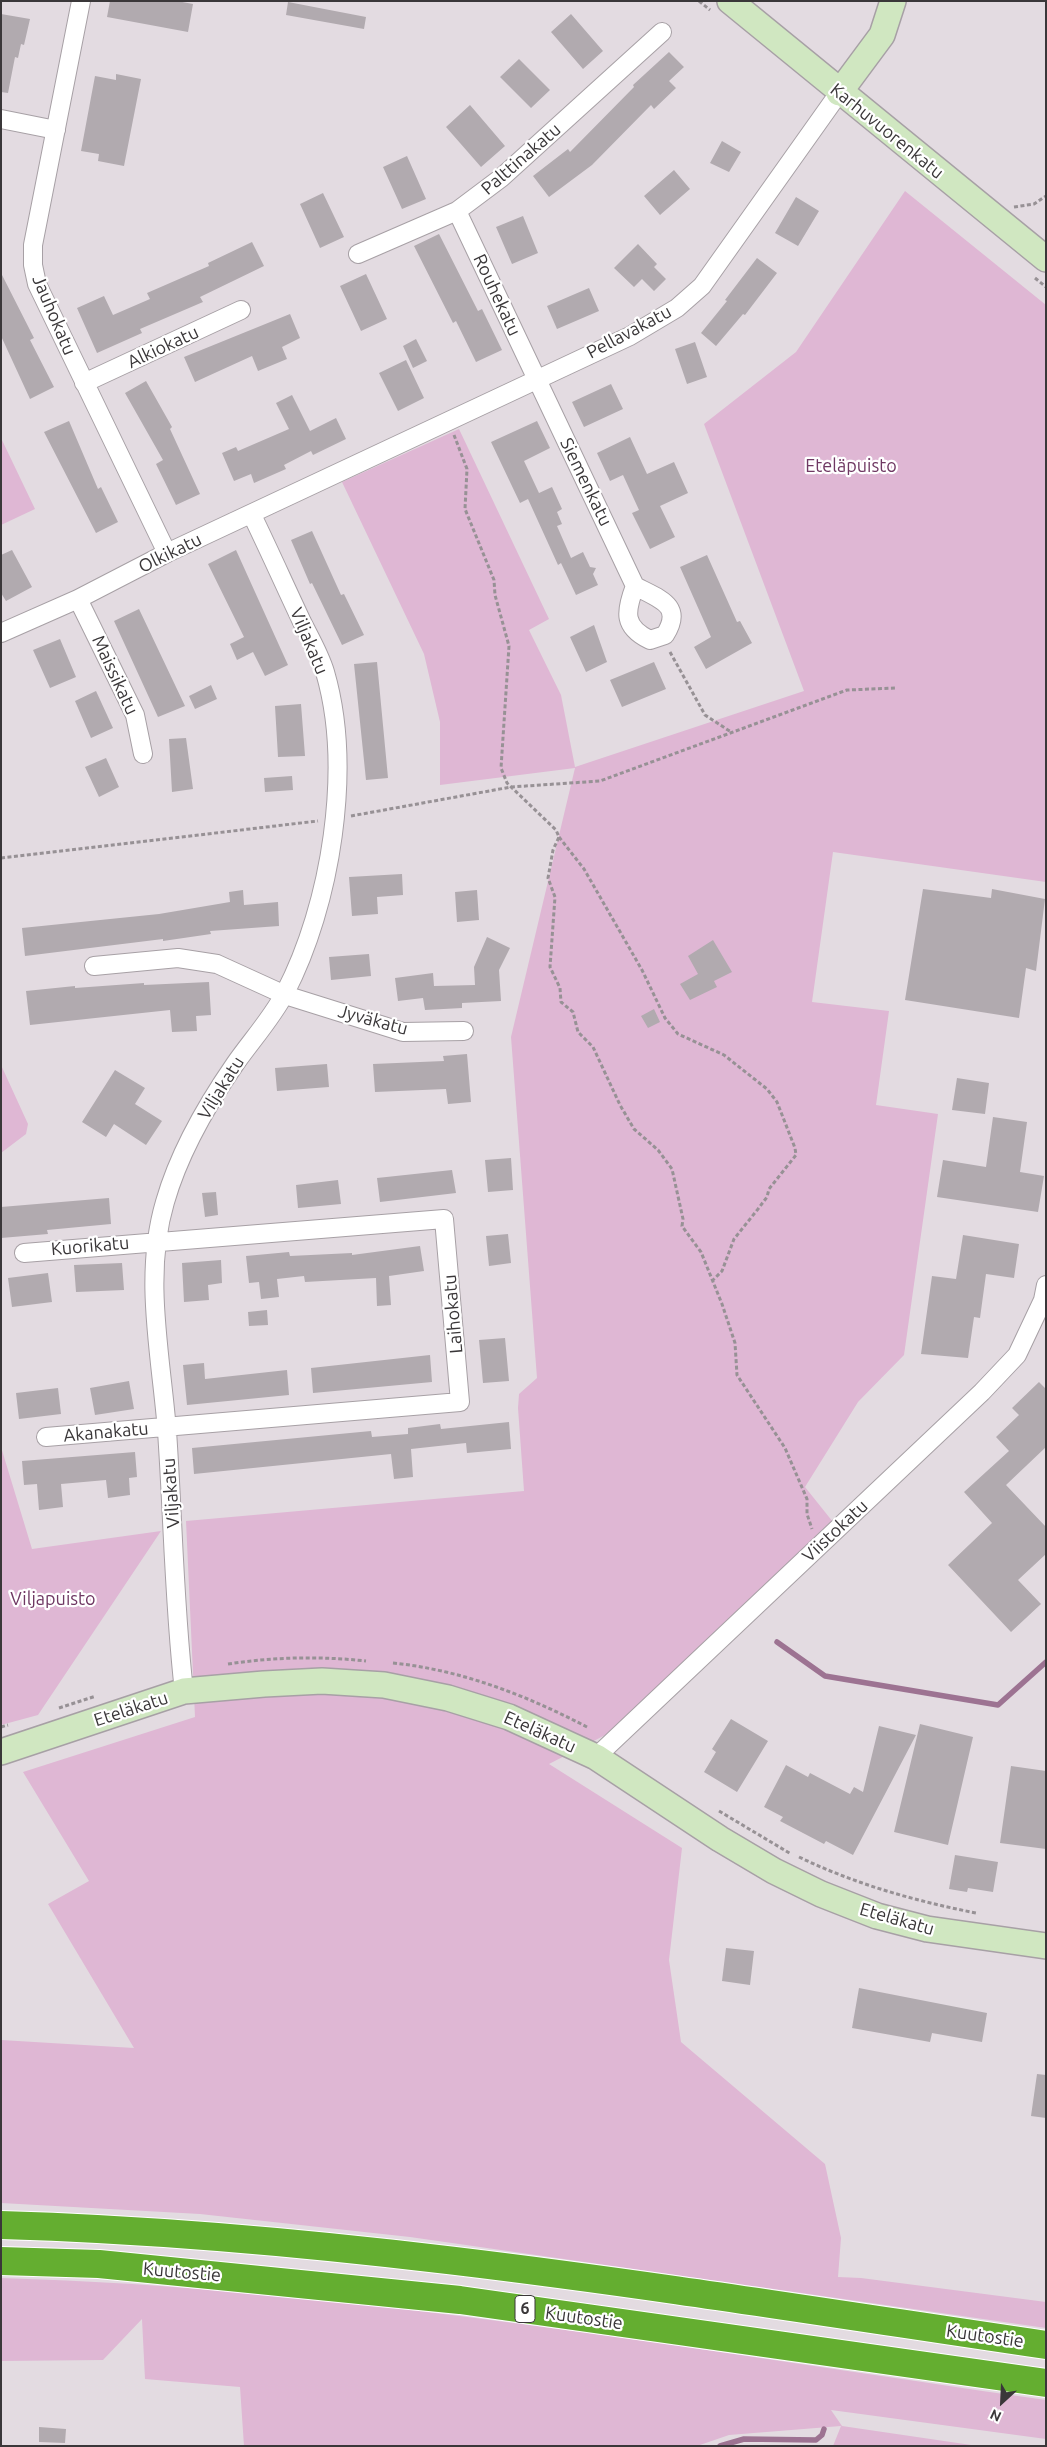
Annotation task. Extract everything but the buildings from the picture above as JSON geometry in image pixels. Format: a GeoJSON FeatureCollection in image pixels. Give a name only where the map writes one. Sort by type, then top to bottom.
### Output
{"type":"FeatureCollection","features":[{"type":"Feature","properties":{"kind":"highway","name":"Kuutostie"},"geometry":{"type":"LineString","coordinates":[[1,2225],[92,2228],[246,2239],[462,2262],[1046,2345]]}},
{"type":"Feature","properties":{"kind":"highway","name":"Kuutostie"},"geometry":{"type":"LineString","coordinates":[[1,2261],[99,2264],[460,2300],[1046,2384]]}},
{"type":"Feature","properties":{"kind":"main road","name":"Karhuvuorenkatu"},"geometry":{"type":"LineString","coordinates":[[730,1],[839,93],[1046,259]]}},
{"type":"Feature","properties":{"kind":"main road"},"geometry":{"type":"LineString","coordinates":[[839,93],[882,35],[893,1]]}},
{"type":"Feature","properties":{"kind":"main road","name":"Eteläkatu"},"geometry":{"type":"LineString","coordinates":[[1,1752],[184,1691],[322,1681],[384,1685],[448,1698],[604,1749],[720,1839],[774,1871],[821,1894],[877,1916],[927,1930],[1046,1946]]}},
{"type":"Feature","properties":{"kind":"street","name":"Jauhokatu"},"geometry":{"type":"LineString","coordinates":[[81,1],[33,245],[33,265],[37,284],[166,553]]}},
{"type":"Feature","properties":{"kind":"street","name":"Palttinakatu"},"geometry":{"type":"LineString","coordinates":[[358,254],[457,211],[501,178],[662,32]]}},
{"type":"Feature","properties":{"kind":"street","name":"Pellavakatu"},"geometry":{"type":"LineString","coordinates":[[338,474],[655,322],[677,308],[702,286],[839,93]]}},
{"type":"Feature","properties":{"kind":"street"},"geometry":{"type":"LineString","coordinates":[[1,119],[56,130]]}},
{"type":"Feature","properties":{"kind":"street","name":"Rouhekatu"},"geometry":{"type":"LineString","coordinates":[[457,211],[536,379]]}},
{"type":"Feature","properties":{"kind":"street","name":"Alkiokatu"},"geometry":{"type":"LineString","coordinates":[[84,383],[241,310]]}},
{"type":"Feature","properties":{"kind":"street","name":"Siemenkatu"},"geometry":{"type":"LineString","coordinates":[[536,379],[635,586]]}},
{"type":"Feature","properties":{"kind":"street","name":"Olkikatu"},"geometry":{"type":"LineString","coordinates":[[1,633],[78,599],[166,553],[338,474]]}},
{"type":"Feature","properties":{"kind":"street","name":"Viljakatu"},"geometry":{"type":"LineString","coordinates":[[184,1691],[166,1426],[155,1298],[157,1240],[165,1202],[182,1157],[204,1110],[284,995],[306,946],[321,900],[336,818],[336,755],[333,713],[325,671],[252,515]]}},
{"type":"Feature","properties":{"kind":"street"},"geometry":{"type":"LineString","coordinates":[[635,586],[665,602],[673,612],[672,624],[665,636],[650,640],[637,633],[629,623],[630,600],[635,586]]}},
{"type":"Feature","properties":{"kind":"street","name":"Maissikatu"},"geometry":{"type":"LineString","coordinates":[[78,599],[135,715],[142,754]]}},
{"type":"Feature","properties":{"kind":"street","name":"Jyväkatu"},"geometry":{"type":"LineString","coordinates":[[94,966],[178,958],[217,964],[284,995],[403,1032],[464,1031]]}},
{"type":"Feature","properties":{"kind":"street","name":"Laihokatu"},"geometry":{"type":"LineString","coordinates":[[157,1240],[444,1219],[460,1402],[166,1426]]}},
{"type":"Feature","properties":{"kind":"street","name":"Kuorikatu"},"geometry":{"type":"LineString","coordinates":[[24,1253],[157,1240]]}},
{"type":"Feature","properties":{"kind":"street","name":"Viistokatu"},"geometry":{"type":"LineString","coordinates":[[604,1749],[982,1392],[1017,1355],[1043,1300],[1046,1285]]}},
{"type":"Feature","properties":{"kind":"street","name":"Akanakatu"},"geometry":{"type":"LineString","coordinates":[[46,1437],[166,1426]]}},
{"type":"Feature","properties":{"kind":"path"},"geometry":{"type":"LineString","coordinates":[[1013,207],[1034,204],[1046,196]]}},
{"type":"Feature","properties":{"kind":"path"},"geometry":{"type":"LineString","coordinates":[[448,421],[467,469],[465,509],[494,580],[495,595],[509,646],[501,768],[511,787],[550,824],[584,869],[642,970],[665,1018],[678,1034],[724,1055],[767,1089],[777,1102],[795,1148],[796,1155],[769,1189],[767,1197],[734,1239],[722,1271],[712,1280]]}},
{"type":"Feature","properties":{"kind":"path"},"geometry":{"type":"LineString","coordinates":[[661,637],[705,715],[732,733]]}},
{"type":"Feature","properties":{"kind":"path"},"geometry":{"type":"LineString","coordinates":[[1,858],[296,825],[511,787],[600,781],[847,690],[897,688]]}},
{"type":"Feature","properties":{"kind":"path"},"geometry":{"type":"LineString","coordinates":[[559,837],[553,850],[548,878],[555,896],[550,967],[560,988],[561,1002],[572,1012],[578,1032],[593,1047],[620,1105],[634,1129],[658,1150],[672,1169],[684,1219],[682,1226],[701,1252],[735,1343],[737,1375],[785,1448],[807,1499],[807,1514],[818,1547]]}},
{"type":"Feature","properties":{"kind":"path"},"geometry":{"type":"LineString","coordinates":[[219,1665],[256,1660],[329,1657],[374,1661]]}},
{"type":"Feature","properties":{"kind":"path"},"geometry":{"type":"LineString","coordinates":[[383,1662],[474,1679],[544,1704],[604,1749]]}},
{"type":"Feature","properties":{"kind":"path"},"geometry":{"type":"LineString","coordinates":[[55,1709],[98,1695]]}},
{"type":"Feature","properties":{"kind":"path"},"geometry":{"type":"LineString","coordinates":[[1,1727],[10,1724]]}},
{"type":"Feature","properties":{"kind":"path"},"geometry":{"type":"LineString","coordinates":[[712,1806],[789,1853],[840,1877],[942,1906],[986,1914]]}},
{"type":"Feature","properties":{"kind":"green space","name":"Eteläpuisto"},"geometry":{"type":"Polygon","coordinates":[[[905,191],[1046,305],[1046,882],[833,852],[812,1002],[889,1011],[876,1105],[938,1114],[904,1355],[858,1402],[805,1487],[833,1522],[617,1729],[549,1764],[682,1848],[669,1960],[681,2042],[825,2164],[841,2238],[838,2277],[861,2278],[1046,2302],[1046,2328],[410,2237],[200,2214],[1,2203],[1,2040],[134,2048],[48,1904],[89,1881],[23,1772],[195,1717],[186,1521],[524,1491],[518,1408],[519,1394],[537,1378],[511,1037],[575,768],[440,785],[440,722],[424,654],[342,482],[459,429],[549,619],[529,630],[561,695],[575,767],[804,691],[704,424],[796,352],[905,191]]]}},
{"type":"Feature","properties":{"kind":"green space"},"geometry":{"type":"Polygon","coordinates":[[[1,438],[35,509],[1,525],[1,438]]]}},
{"type":"Feature","properties":{"kind":"green space"},"geometry":{"type":"Polygon","coordinates":[[[1,1065],[28,1124],[26,1134],[1,1153],[1,1065]]]}},
{"type":"Feature","properties":{"kind":"green space","name":"Viljapuisto"},"geometry":{"type":"Polygon","coordinates":[[[1,1447],[32,1549],[161,1531],[38,1715],[1,1725],[1,1447]]]}},
{"type":"Feature","properties":{"kind":"green space"},"geometry":{"type":"Polygon","coordinates":[[[1,2278],[132,2284],[264,2294],[394,2308],[525,2324],[1046,2400],[1046,2439],[831,2410],[842,2426],[978,2446],[833,2446],[841,2426],[729,2435],[697,2446],[244,2446],[240,2387],[145,2379],[142,2319],[103,2360],[1,2361],[1,2278]]]}},
{"type":"Feature","properties":{"kind":"waterway"},"geometry":{"type":"LineString","coordinates":[[777,1642],[825,1676],[998,1705],[1046,1662]]}},
{"type":"Feature","properties":{"kind":"waterway"},"geometry":{"type":"LineString","coordinates":[[720,2446],[744,2439],[816,2440],[822,2435],[824,2429]]}}]}
